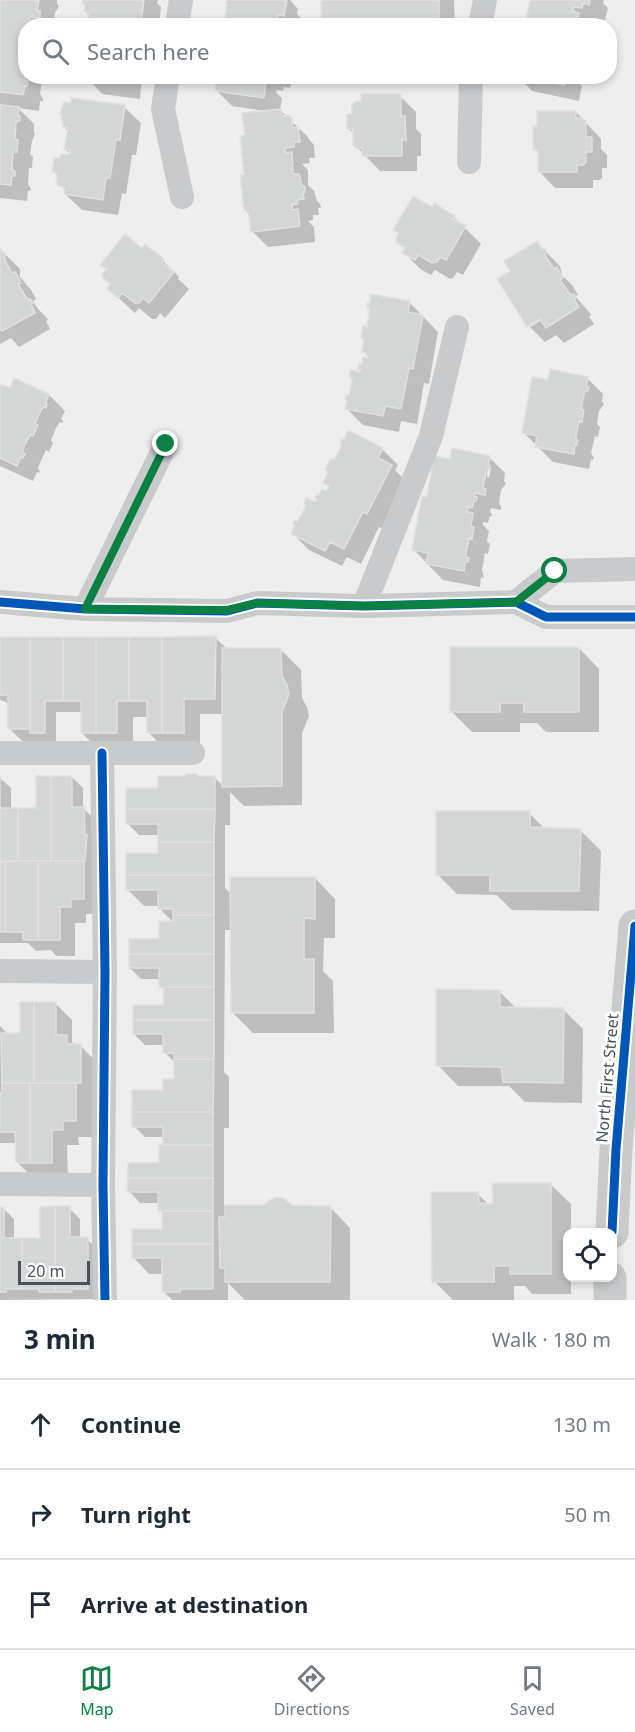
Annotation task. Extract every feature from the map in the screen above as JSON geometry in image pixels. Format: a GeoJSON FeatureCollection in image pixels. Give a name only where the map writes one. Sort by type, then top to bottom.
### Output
{"type":"FeatureCollection","features":[{"type":"Feature","properties":{"kind":"main road","name":"North First Street"},"geometry":{"type":"LineString","coordinates":[[612,1228],[616,1149],[635,926]]}},
{"type":"Feature","properties":{"kind":"main road"},"geometry":{"type":"LineString","coordinates":[[610,1282],[610,1300]]}},
{"type":"Feature","properties":{"kind":"street"},"geometry":{"type":"LineString","coordinates":[[178,18],[181,0]]}},
{"type":"Feature","properties":{"kind":"street"},"geometry":{"type":"LineString","coordinates":[[482,18],[485,0]]}},
{"type":"Feature","properties":{"kind":"street"},"geometry":{"type":"LineString","coordinates":[[167,84],[163,109],[182,197]]}},
{"type":"Feature","properties":{"kind":"street"},"geometry":{"type":"LineString","coordinates":[[469,162],[471,84]]}},
{"type":"Feature","properties":{"kind":"street"},"geometry":{"type":"LineString","coordinates":[[364,606],[431,436],[457,327]]}},
{"type":"Feature","properties":{"kind":"street"},"geometry":{"type":"LineString","coordinates":[[85,609],[166,444]]}},
{"type":"Feature","properties":{"kind":"street"},"geometry":{"type":"LineString","coordinates":[[516,602],[555,571],[635,569]]}},
{"type":"Feature","properties":{"kind":"street"},"geometry":{"type":"LineString","coordinates":[[0,602],[85,609],[227,610],[257,603],[364,606],[516,602],[546,617],[635,617]]}},
{"type":"Feature","properties":{"kind":"street"},"geometry":{"type":"LineString","coordinates":[[0,753],[193,753]]}},
{"type":"Feature","properties":{"kind":"street"},"geometry":{"type":"LineString","coordinates":[[102,753],[105,1300]]}},
{"type":"Feature","properties":{"kind":"street"},"geometry":{"type":"LineString","coordinates":[[0,971],[105,972]]}},
{"type":"Feature","properties":{"kind":"street"},"geometry":{"type":"LineString","coordinates":[[0,1184],[103,1185]]}},
{"type":"Feature","properties":{"kind":"building"},"geometry":{"type":"Polygon","coordinates":[[[0,0],[39,0],[37,11],[40,11],[40,18],[18,18],[18,84],[27,84],[27,86],[25,86],[23,95],[0,92],[0,0]]]}},
{"type":"Feature","properties":{"kind":"building"},"geometry":{"type":"Polygon","coordinates":[[[83,0],[144,0],[142,18],[88,18],[89,12],[84,11],[85,4],[82,4],[83,0]]]}},
{"type":"Feature","properties":{"kind":"building"},"geometry":{"type":"Polygon","coordinates":[[[227,0],[287,1],[284,16],[278,15],[278,18],[225,18],[227,0]]]}},
{"type":"Feature","properties":{"kind":"building"},"geometry":{"type":"Polygon","coordinates":[[[321,0],[439,0],[439,18],[321,18],[321,0]]]}},
{"type":"Feature","properties":{"kind":"building"},"geometry":{"type":"Polygon","coordinates":[[[530,0],[590,0],[589,5],[583,3],[582,8],[574,7],[573,11],[579,13],[578,18],[526,18],[530,0]]]}},
{"type":"Feature","properties":{"kind":"building"},"geometry":{"type":"Polygon","coordinates":[[[216,84],[266,84],[264,98],[215,91],[216,84]]]}},
{"type":"Feature","properties":{"kind":"building"},"geometry":{"type":"Polygon","coordinates":[[[361,94],[401,94],[401,116],[405,116],[406,140],[402,140],[402,156],[362,156],[362,148],[356,148],[353,145],[353,129],[347,129],[347,114],[352,114],[352,105],[355,101],[361,101],[361,94]]]}},
{"type":"Feature","properties":{"kind":"building"},"geometry":{"type":"Polygon","coordinates":[[[71,98],[125,105],[120,140],[116,139],[110,178],[106,178],[103,200],[64,194],[65,187],[56,183],[57,173],[52,172],[54,158],[60,158],[61,154],[69,155],[70,150],[64,150],[68,128],[63,127],[62,114],[60,114],[64,102],[71,103],[71,98]]]}},
{"type":"Feature","properties":{"kind":"building"},"geometry":{"type":"Polygon","coordinates":[[[0,105],[19,107],[20,121],[16,124],[15,139],[18,140],[17,152],[13,152],[12,167],[15,176],[12,176],[11,185],[0,184],[0,105]]]}},
{"type":"Feature","properties":{"kind":"building"},"geometry":{"type":"Polygon","coordinates":[[[281,109],[282,116],[288,115],[292,118],[293,128],[298,127],[300,142],[294,142],[294,147],[285,148],[286,153],[292,152],[293,174],[299,174],[302,186],[305,186],[304,199],[297,200],[298,204],[292,205],[292,210],[298,209],[300,226],[251,232],[248,210],[244,210],[240,175],[244,175],[240,136],[245,135],[242,113],[281,109]]]}},
{"type":"Feature","properties":{"kind":"building"},"geometry":{"type":"Polygon","coordinates":[[[537,111],[576,111],[576,118],[586,121],[586,137],[592,137],[592,152],[586,152],[586,162],[583,165],[577,165],[577,172],[538,172],[538,150],[533,150],[533,126],[537,126],[537,111]]]}},
{"type":"Feature","properties":{"kind":"building"},"geometry":{"type":"Polygon","coordinates":[[[413,196],[432,207],[434,203],[455,216],[453,219],[466,226],[446,260],[440,257],[437,262],[432,263],[418,255],[415,260],[402,253],[405,248],[397,243],[396,238],[399,233],[393,230],[413,196]]]}},
{"type":"Feature","properties":{"kind":"building"},"geometry":{"type":"Polygon","coordinates":[[[125,234],[142,248],[145,244],[164,259],[162,263],[174,272],[149,303],[143,298],[139,303],[135,303],[122,293],[118,298],[107,289],[110,284],[103,278],[102,274],[106,269],[100,265],[125,234]]]}},
{"type":"Feature","properties":{"kind":"building"},"geometry":{"type":"Polygon","coordinates":[[[537,241],[547,252],[546,257],[554,269],[557,267],[563,278],[560,280],[569,293],[574,294],[579,307],[546,328],[540,319],[527,327],[497,279],[510,271],[504,261],[537,241]]]}},
{"type":"Feature","properties":{"kind":"building"},"geometry":{"type":"Polygon","coordinates":[[[0,249],[6,255],[5,260],[12,273],[15,272],[18,277],[21,283],[18,284],[33,303],[31,304],[35,313],[2,331],[0,329],[0,249]]]}},
{"type":"Feature","properties":{"kind":"building"},"geometry":{"type":"Polygon","coordinates":[[[371,294],[410,301],[408,312],[423,315],[413,369],[409,368],[401,409],[385,406],[383,416],[345,409],[346,395],[350,392],[352,377],[349,377],[350,370],[360,372],[359,364],[362,364],[363,357],[367,358],[368,353],[362,352],[364,339],[361,338],[363,326],[367,327],[369,308],[367,303],[370,303],[371,294]]]}},
{"type":"Feature","properties":{"kind":"building"},"geometry":{"type":"Polygon","coordinates":[[[550,369],[588,377],[586,386],[589,387],[584,394],[581,409],[584,410],[582,422],[579,421],[576,436],[578,440],[574,454],[535,447],[537,436],[522,433],[532,377],[548,380],[550,369]]]}},
{"type":"Feature","properties":{"kind":"building"},"geometry":{"type":"Polygon","coordinates":[[[14,378],[49,394],[46,408],[41,410],[35,424],[38,425],[33,436],[30,435],[23,449],[25,454],[17,466],[0,458],[0,384],[10,388],[14,378]]]}},
{"type":"Feature","properties":{"kind":"building"},"geometry":{"type":"Polygon","coordinates":[[[348,430],[383,448],[378,458],[392,465],[367,514],[363,512],[344,549],[330,542],[325,551],[291,534],[295,520],[297,522],[300,518],[306,505],[304,504],[306,498],[315,502],[317,494],[319,495],[322,489],[326,491],[329,486],[323,483],[328,472],[325,470],[331,459],[334,460],[341,447],[340,442],[348,430]]]}},
{"type":"Feature","properties":{"kind":"building"},"geometry":{"type":"Polygon","coordinates":[[[452,448],[490,456],[488,465],[490,466],[483,488],[486,489],[485,495],[475,493],[476,501],[472,508],[468,507],[467,512],[473,513],[471,526],[474,527],[472,539],[469,538],[466,557],[469,558],[468,562],[465,562],[464,571],[426,564],[428,553],[412,550],[422,496],[427,497],[434,456],[450,459],[452,448]]]}},
{"type":"Feature","properties":{"kind":"building"},"geometry":{"type":"Polygon","coordinates":[[[216,636],[215,699],[184,699],[184,733],[162,733],[162,637],[216,636]]]}},
{"type":"Feature","properties":{"kind":"building"},"geometry":{"type":"Polygon","coordinates":[[[0,637],[30,637],[30,729],[8,729],[8,695],[0,695],[0,637]]]}},
{"type":"Feature","properties":{"kind":"building"},"geometry":{"type":"Polygon","coordinates":[[[30,637],[63,637],[63,701],[45,701],[45,733],[30,733],[30,637]]]}},
{"type":"Feature","properties":{"kind":"building"},"geometry":{"type":"Polygon","coordinates":[[[63,637],[96,637],[96,733],[81,733],[81,701],[63,701],[63,637]]]}},
{"type":"Feature","properties":{"kind":"building"},"geometry":{"type":"Polygon","coordinates":[[[96,637],[129,637],[129,701],[117,701],[117,733],[96,733],[96,637]]]}},
{"type":"Feature","properties":{"kind":"building"},"geometry":{"type":"Polygon","coordinates":[[[129,637],[162,637],[162,733],[147,733],[147,701],[129,701],[129,637]]]}},
{"type":"Feature","properties":{"kind":"building"},"geometry":{"type":"Polygon","coordinates":[[[450,647],[579,647],[579,712],[524,712],[524,703],[500,703],[500,712],[450,712],[450,647]]]}},
{"type":"Feature","properties":{"kind":"building"},"geometry":{"type":"Polygon","coordinates":[[[222,648],[281,648],[282,676],[289,694],[282,712],[282,786],[222,787],[222,648]]]}},
{"type":"Feature","properties":{"kind":"building"},"geometry":{"type":"Polygon","coordinates":[[[186,774],[215,776],[215,809],[126,809],[126,788],[158,788],[158,776],[186,776],[186,774]]]}},
{"type":"Feature","properties":{"kind":"building"},"geometry":{"type":"Polygon","coordinates":[[[36,776],[51,776],[51,861],[18,861],[18,808],[36,808],[36,776]]]}},
{"type":"Feature","properties":{"kind":"building"},"geometry":{"type":"Polygon","coordinates":[[[51,776],[72,776],[72,807],[84,807],[85,835],[87,835],[85,861],[51,861],[51,776]]]}},
{"type":"Feature","properties":{"kind":"building"},"geometry":{"type":"Polygon","coordinates":[[[0,808],[18,808],[18,861],[0,862],[0,808]]]}},
{"type":"Feature","properties":{"kind":"building"},"geometry":{"type":"Polygon","coordinates":[[[126,809],[215,809],[214,842],[158,842],[158,824],[126,824],[126,809]]]}},
{"type":"Feature","properties":{"kind":"building"},"geometry":{"type":"Polygon","coordinates":[[[436,811],[530,811],[530,827],[581,829],[579,891],[490,891],[490,875],[436,875],[436,811]]]}},
{"type":"Feature","properties":{"kind":"building"},"geometry":{"type":"Polygon","coordinates":[[[158,842],[214,842],[214,875],[126,875],[126,853],[158,853],[158,842]]]}},
{"type":"Feature","properties":{"kind":"building"},"geometry":{"type":"Polygon","coordinates":[[[5,861],[5,932],[0,932],[0,862],[5,861]]]}},
{"type":"Feature","properties":{"kind":"building"},"geometry":{"type":"Polygon","coordinates":[[[5,861],[38,861],[38,940],[23,940],[23,932],[5,932],[5,861]]]}},
{"type":"Feature","properties":{"kind":"building"},"geometry":{"type":"Polygon","coordinates":[[[38,861],[84,861],[84,899],[71,899],[71,907],[60,907],[60,940],[38,940],[38,861]]]}},
{"type":"Feature","properties":{"kind":"building"},"geometry":{"type":"Polygon","coordinates":[[[126,875],[214,875],[214,915],[173,915],[173,909],[158,909],[158,890],[126,890],[126,875]]]}},
{"type":"Feature","properties":{"kind":"building"},"geometry":{"type":"Polygon","coordinates":[[[230,877],[315,877],[315,919],[304,918],[304,959],[314,959],[314,1013],[231,1013],[230,877]]]}},
{"type":"Feature","properties":{"kind":"building"},"geometry":{"type":"Polygon","coordinates":[[[173,915],[214,915],[214,954],[129,954],[129,939],[159,939],[159,921],[173,921],[173,915]]]}},
{"type":"Feature","properties":{"kind":"building"},"geometry":{"type":"Polygon","coordinates":[[[129,954],[214,954],[214,987],[159,987],[159,968],[129,968],[129,954]]]}},
{"type":"Feature","properties":{"kind":"building"},"geometry":{"type":"Polygon","coordinates":[[[164,987],[214,987],[214,1020],[133,1020],[133,1005],[163,1005],[164,987]]]}},
{"type":"Feature","properties":{"kind":"building"},"geometry":{"type":"Polygon","coordinates":[[[436,989],[500,990],[500,1007],[564,1008],[563,1083],[503,1082],[501,1067],[436,1066],[436,989]]]}},
{"type":"Feature","properties":{"kind":"building"},"geometry":{"type":"Polygon","coordinates":[[[20,1002],[34,1002],[34,1083],[2,1083],[1,1033],[20,1033],[20,1002]]]}},
{"type":"Feature","properties":{"kind":"building"},"geometry":{"type":"Polygon","coordinates":[[[34,1002],[56,1002],[56,1035],[67,1035],[67,1044],[81,1044],[81,1083],[34,1083],[34,1002]]]}},
{"type":"Feature","properties":{"kind":"building"},"geometry":{"type":"Polygon","coordinates":[[[133,1020],[214,1020],[214,1059],[174,1059],[174,1053],[163,1053],[163,1034],[133,1034],[133,1020]]]}},
{"type":"Feature","properties":{"kind":"building"},"geometry":{"type":"Polygon","coordinates":[[[174,1059],[214,1059],[213,1112],[132,1112],[132,1090],[163,1090],[163,1079],[174,1079],[174,1059]]]}},
{"type":"Feature","properties":{"kind":"building"},"geometry":{"type":"Polygon","coordinates":[[[2,1083],[30,1083],[30,1163],[16,1163],[15,1132],[0,1132],[2,1083]]]}},
{"type":"Feature","properties":{"kind":"building"},"geometry":{"type":"Polygon","coordinates":[[[30,1083],[76,1083],[76,1121],[63,1121],[63,1130],[52,1130],[52,1163],[30,1163],[30,1083]]]}},
{"type":"Feature","properties":{"kind":"building"},"geometry":{"type":"Polygon","coordinates":[[[132,1112],[213,1112],[213,1145],[163,1145],[163,1127],[132,1127],[132,1112]]]}},
{"type":"Feature","properties":{"kind":"building"},"geometry":{"type":"Polygon","coordinates":[[[159,1145],[213,1145],[213,1178],[128,1178],[128,1163],[159,1163],[159,1145]]]}},
{"type":"Feature","properties":{"kind":"building"},"geometry":{"type":"Polygon","coordinates":[[[128,1178],[213,1178],[213,1211],[158,1211],[158,1192],[127,1192],[128,1178]]]}},
{"type":"Feature","properties":{"kind":"building"},"geometry":{"type":"Polygon","coordinates":[[[492,1183],[551,1183],[551,1274],[510,1274],[510,1266],[494,1266],[494,1282],[432,1282],[431,1192],[478,1192],[479,1203],[493,1204],[492,1183]]]}},
{"type":"Feature","properties":{"kind":"building"},"geometry":{"type":"Polygon","coordinates":[[[277,1197],[285,1199],[292,1205],[331,1206],[330,1282],[225,1282],[225,1268],[220,1268],[219,1217],[225,1217],[225,1205],[263,1205],[277,1197]]]}},
{"type":"Feature","properties":{"kind":"building"},"geometry":{"type":"Polygon","coordinates":[[[55,1206],[55,1292],[22,1289],[22,1238],[40,1238],[40,1207],[55,1206]]]}},
{"type":"Feature","properties":{"kind":"building"},"geometry":{"type":"Polygon","coordinates":[[[55,1206],[70,1206],[70,1237],[88,1237],[88,1289],[55,1292],[55,1206]]]}},
{"type":"Feature","properties":{"kind":"building"},"geometry":{"type":"Polygon","coordinates":[[[0,1207],[4,1207],[4,1238],[22,1238],[22,1289],[6,1289],[6,1292],[0,1292],[0,1207]]]}},
{"type":"Feature","properties":{"kind":"building"},"geometry":{"type":"Polygon","coordinates":[[[162,1211],[213,1211],[213,1244],[132,1244],[132,1229],[162,1229],[162,1211]]]}},
{"type":"Feature","properties":{"kind":"building"},"geometry":{"type":"Polygon","coordinates":[[[132,1244],[213,1244],[213,1289],[180,1289],[180,1292],[162,1292],[162,1258],[132,1258],[132,1244]]]}},
{"type":"Feature","properties":{"kind":"cycle path"},"geometry":{"type":"LineString","coordinates":[[0,602],[85,609],[227,611],[257,603],[364,606],[516,602],[546,617],[635,617]]}},
{"type":"Feature","properties":{"kind":"cycle path"},"geometry":{"type":"LineString","coordinates":[[102,753],[105,1300]]}},
{"type":"Feature","properties":{"kind":"cycle path"},"geometry":{"type":"LineString","coordinates":[[612,1228],[616,1149],[635,926]]}},
{"type":"Feature","properties":{"kind":"route"},"geometry":{"type":"LineString","coordinates":[[166,444],[85,609],[227,610],[257,603],[364,606],[516,602],[555,571]]}}]}
